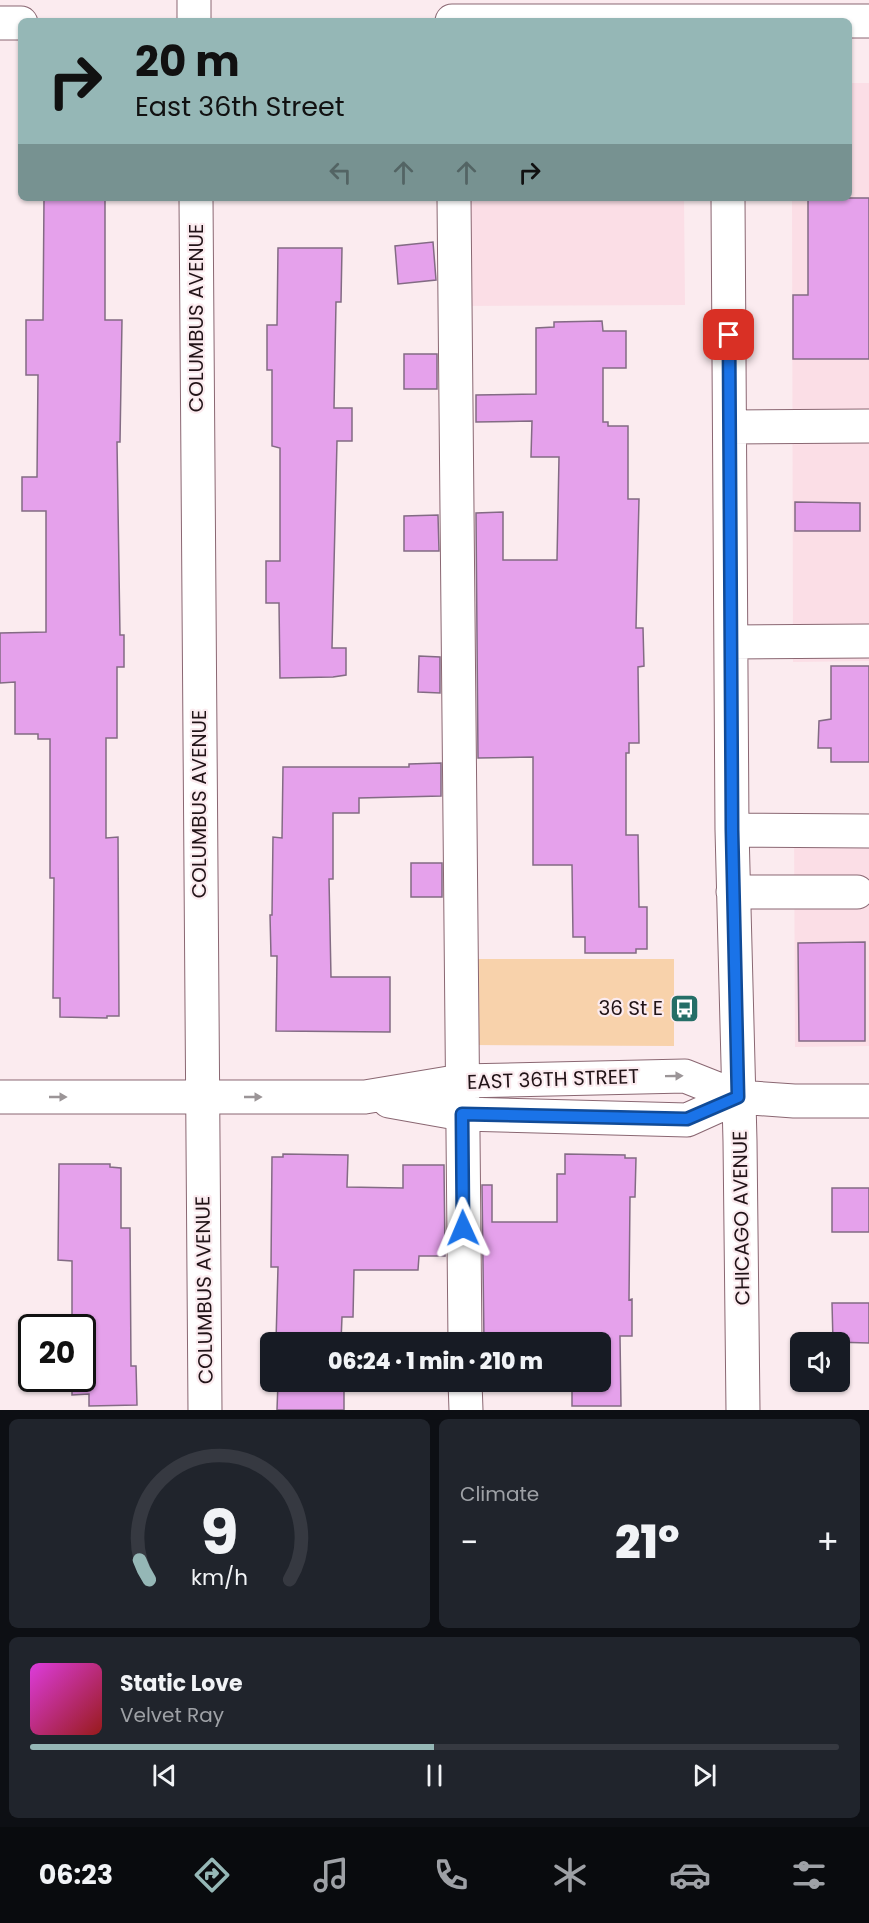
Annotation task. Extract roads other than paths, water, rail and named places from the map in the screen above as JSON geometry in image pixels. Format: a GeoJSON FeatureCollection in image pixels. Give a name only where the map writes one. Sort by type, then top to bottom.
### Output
{"type":"FeatureCollection","features":[{"type":"Feature","properties":{"kind":"street"},"geometry":{"type":"LineString","coordinates":[[194,0],[194,18]]}},
{"type":"Feature","properties":{"kind":"street"},"geometry":{"type":"LineString","coordinates":[[452,0],[452,18]]}},
{"type":"Feature","properties":{"kind":"street"},"geometry":{"type":"LineString","coordinates":[[555,18],[727,13],[816,18]]}},
{"type":"Feature","properties":{"kind":"street"},"geometry":{"type":"LineString","coordinates":[[852,20],[869,21]]}},
{"type":"Feature","properties":{"kind":"street"},"geometry":{"type":"LineString","coordinates":[[0,23],[18,22]]}},
{"type":"Feature","properties":{"kind":"street","name":"COLUMBUS AVENUE"},"geometry":{"type":"LineString","coordinates":[[196,201],[205,1410]]}},
{"type":"Feature","properties":{"kind":"street"},"geometry":{"type":"LineString","coordinates":[[454,201],[465,1332]]}},
{"type":"Feature","properties":{"kind":"street","name":"CHICAGO AVENUE"},"geometry":{"type":"LineString","coordinates":[[728,201],[732,830],[743,1410]]}},
{"type":"Feature","properties":{"kind":"street"},"geometry":{"type":"LineString","coordinates":[[730,427],[869,426]]}},
{"type":"Feature","properties":{"kind":"street"},"geometry":{"type":"LineString","coordinates":[[731,642],[869,641]]}},
{"type":"Feature","properties":{"kind":"street"},"geometry":{"type":"LineString","coordinates":[[732,830],[869,831]]}},
{"type":"Feature","properties":{"kind":"street"},"geometry":{"type":"LineString","coordinates":[[733,892],[857,892]]}},
{"type":"Feature","properties":{"kind":"street","name":"EAST 36TH STREET"},"geometry":{"type":"LineString","coordinates":[[0,1097],[365,1097],[461,1081],[685,1076],[738,1097],[794,1101],[869,1101]]}},
{"type":"Feature","properties":{"kind":"street","name":"EAST 36TH STREET"},"geometry":{"type":"LineString","coordinates":[[365,1097],[462,1114],[687,1119],[738,1097]]}},
{"type":"Feature","properties":{"kind":"street"},"geometry":{"type":"LineString","coordinates":[[465,1392],[466,1410]]}},
{"type":"Feature","properties":{"kind":"place","name":"36 St E"},"geometry":{"type":"Point","coordinates":[684,1008]}}]}
